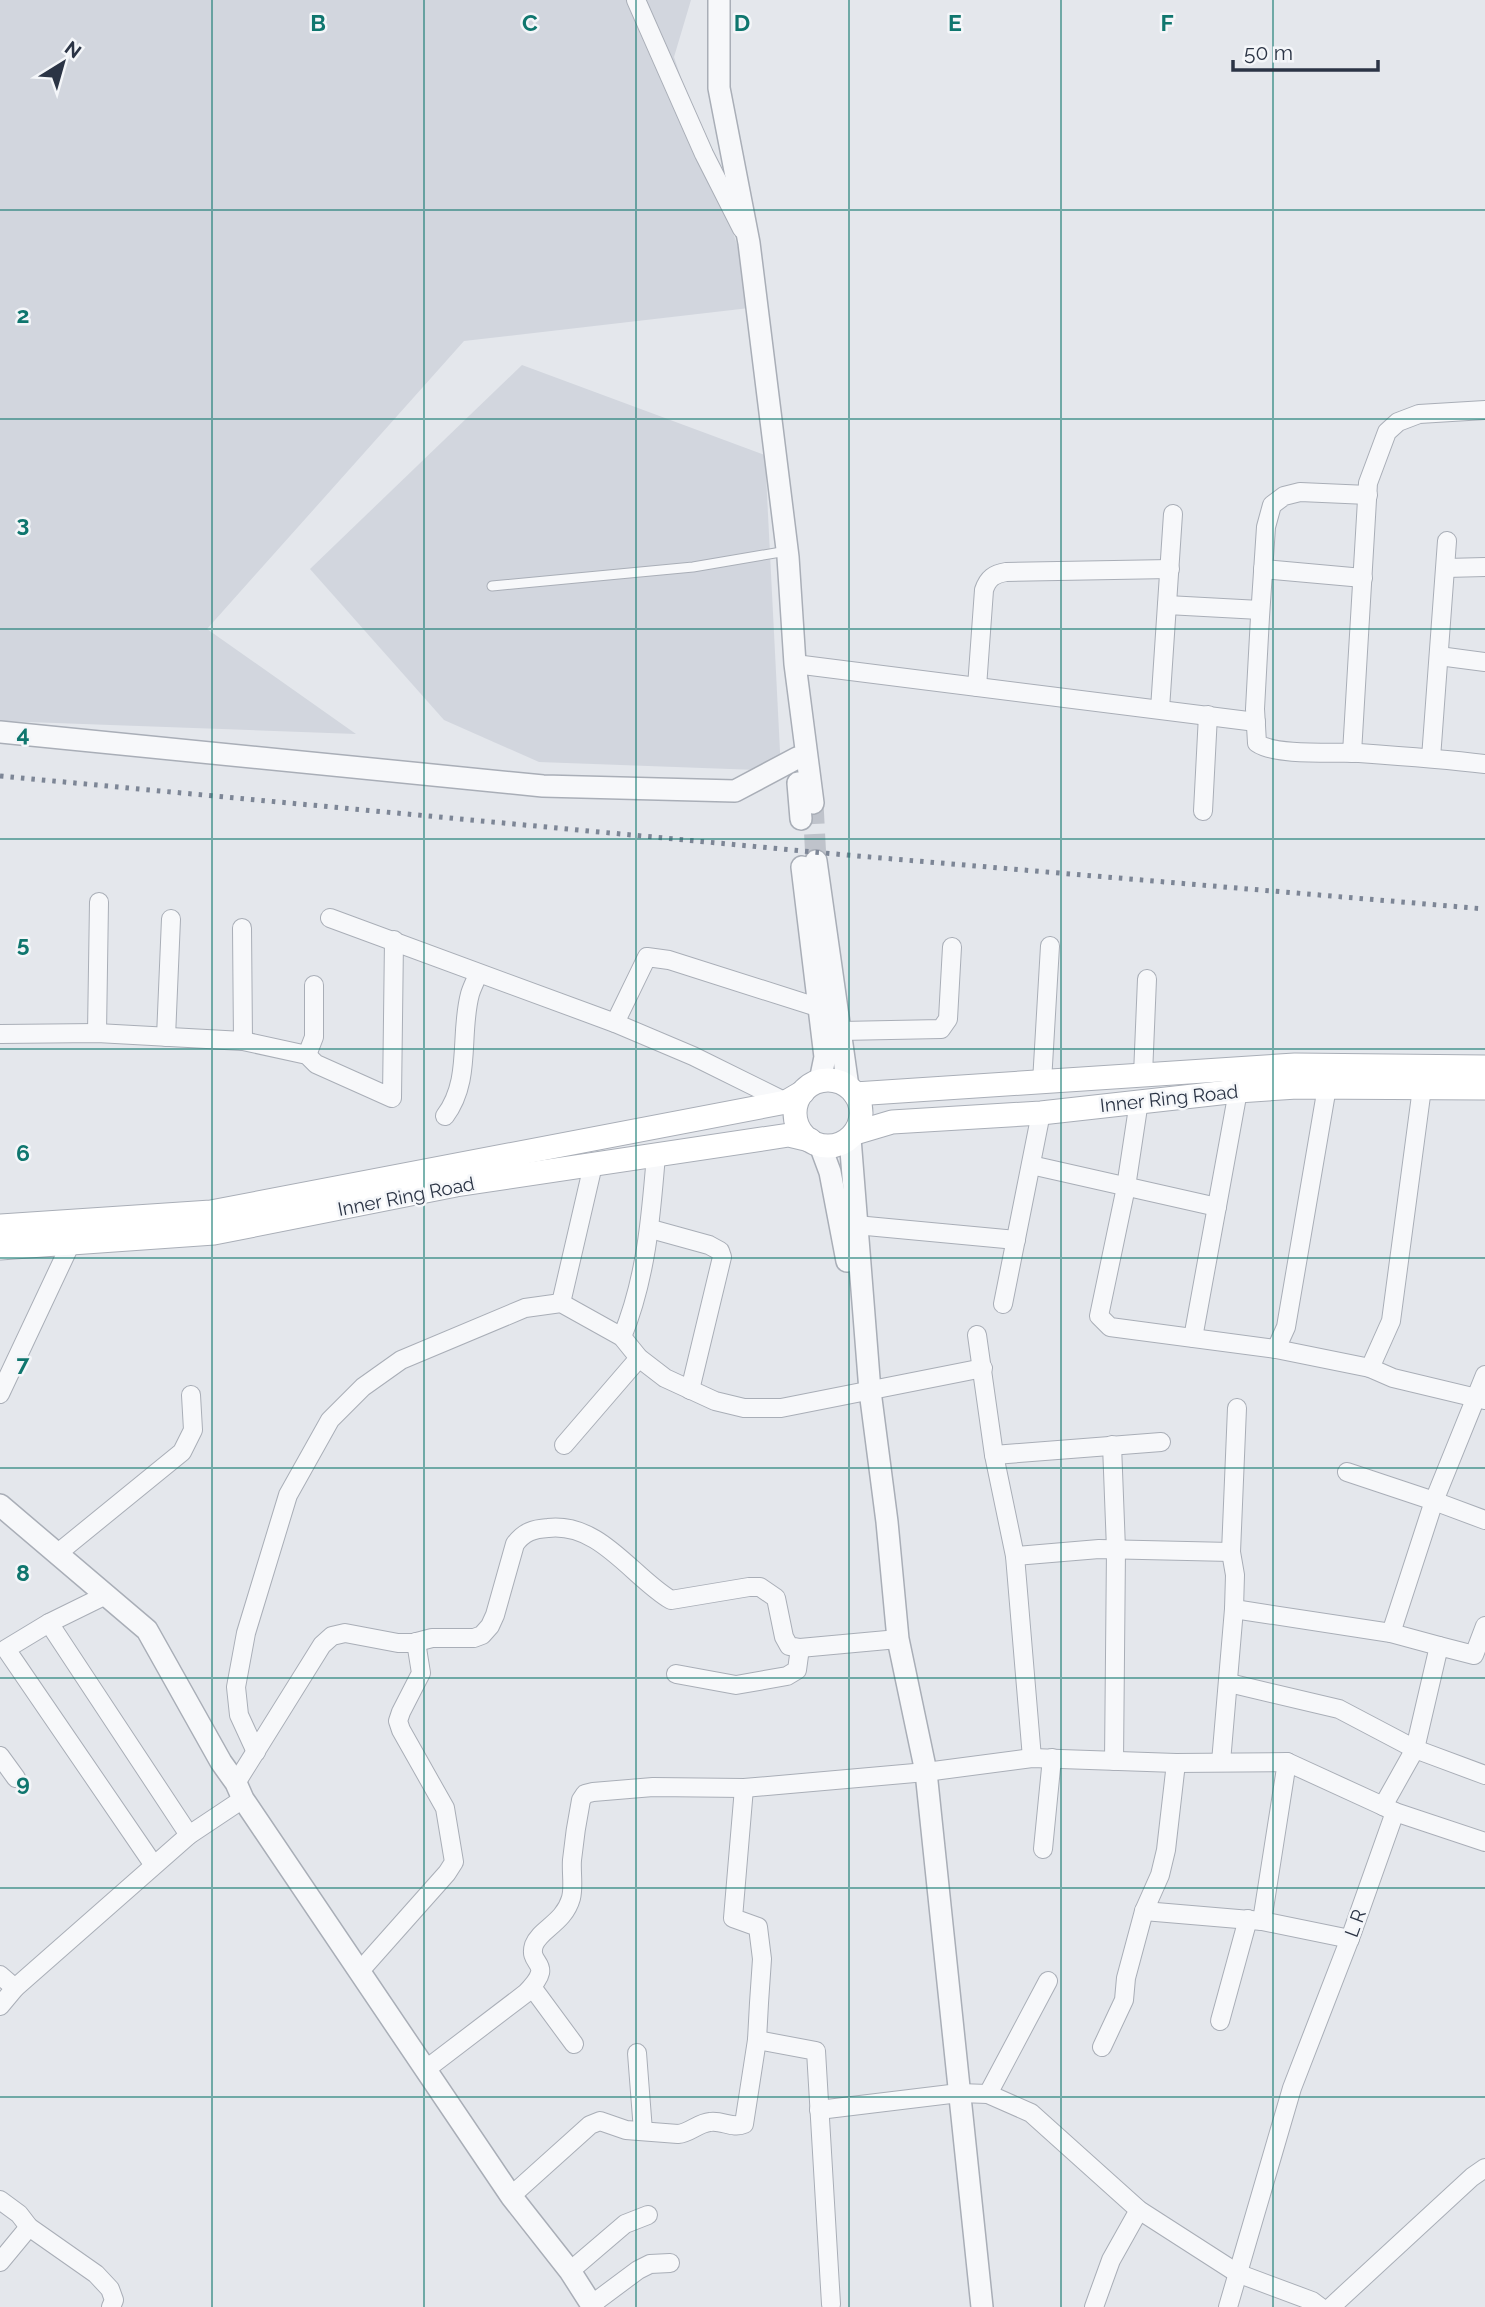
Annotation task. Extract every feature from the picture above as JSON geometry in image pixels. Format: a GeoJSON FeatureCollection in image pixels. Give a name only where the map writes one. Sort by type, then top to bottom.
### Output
{"type":"FeatureCollection","features":[{"type":"Feature","properties":{"kind":"main road","name":"Inner Ring Road"},"geometry":{"type":"LineString","coordinates":[[852,1090],[1042,1082],[1296,1065],[1485,1067]]}},
{"type":"Feature","properties":{"kind":"main road"},"geometry":{"type":"LineString","coordinates":[[830,1080],[852,1090],[862,1112],[853,1135],[842,1144],[815,1143],[802,1133],[795,1112],[803,1092],[830,1080]]}},
{"type":"Feature","properties":{"kind":"main road","name":"Inner Ring Road"},"geometry":{"type":"LineString","coordinates":[[853,1135],[892,1122],[1041,1113],[1238,1091],[1326,1087],[1485,1088]]}},
{"type":"Feature","properties":{"kind":"main road","name":"Inner Ring Road"},"geometry":{"type":"LineString","coordinates":[[0,1226],[211,1212],[803,1092]]}},
{"type":"Feature","properties":{"kind":"main road","name":"Inner Ring Road"},"geometry":{"type":"LineString","coordinates":[[0,1248],[215,1233],[456,1185],[789,1135],[815,1143]]}},
{"type":"Feature","properties":{"kind":"street"},"geometry":{"type":"LineString","coordinates":[[636,0],[704,154],[749,243]]}},
{"type":"Feature","properties":{"kind":"street"},"geometry":{"type":"LineString","coordinates":[[719,0],[719,88],[749,243],[787,554],[807,811],[797,758],[787,554]]}},
{"type":"Feature","properties":{"kind":"street"},"geometry":{"type":"LineString","coordinates":[[1352,753],[1368,483],[1387,432],[1398,422],[1419,414],[1485,410]]}},
{"type":"Feature","properties":{"kind":"street"},"geometry":{"type":"LineString","coordinates":[[1367,495],[1300,492],[1284,496],[1272,505],[1260,610],[1255,722],[1257,743],[1264,748],[1485,764]]}},
{"type":"Feature","properties":{"kind":"street"},"geometry":{"type":"LineString","coordinates":[[1160,709],[1173,514]]}},
{"type":"Feature","properties":{"kind":"street"},"geometry":{"type":"LineString","coordinates":[[1431,758],[1447,541]]}},
{"type":"Feature","properties":{"kind":"street"},"geometry":{"type":"LineString","coordinates":[[1446,568],[1485,566]]}},
{"type":"Feature","properties":{"kind":"street"},"geometry":{"type":"LineString","coordinates":[[977,687],[984,590],[992,576],[1006,572],[1170,569]]}},
{"type":"Feature","properties":{"kind":"street"},"geometry":{"type":"LineString","coordinates":[[1263,569],[1363,578]]}},
{"type":"Feature","properties":{"kind":"street"},"geometry":{"type":"LineString","coordinates":[[1167,605],[1260,610]]}},
{"type":"Feature","properties":{"kind":"street"},"geometry":{"type":"LineString","coordinates":[[1438,656],[1485,662]]}},
{"type":"Feature","properties":{"kind":"street"},"geometry":{"type":"LineString","coordinates":[[795,664],[1255,722]]}},
{"type":"Feature","properties":{"kind":"street"},"geometry":{"type":"LineString","coordinates":[[1203,811],[1208,715]]}},
{"type":"Feature","properties":{"kind":"street"},"geometry":{"type":"LineString","coordinates":[[0,732],[557,786],[735,791],[797,758]]}},
{"type":"Feature","properties":{"kind":"street"},"geometry":{"type":"LineString","coordinates":[[330,918],[615,1023],[693,1056],[803,1092],[825,1057],[809,864],[852,1090]]}},
{"type":"Feature","properties":{"kind":"street"},"geometry":{"type":"LineString","coordinates":[[97,1033],[99,902]]}},
{"type":"Feature","properties":{"kind":"street"},"geometry":{"type":"LineString","coordinates":[[166,1037],[171,919]]}},
{"type":"Feature","properties":{"kind":"street"},"geometry":{"type":"LineString","coordinates":[[242,928],[243,1041]]}},
{"type":"Feature","properties":{"kind":"street"},"geometry":{"type":"LineString","coordinates":[[0,1034],[97,1033],[243,1041],[307,1055],[316,1064],[392,1098],[394,940]]}},
{"type":"Feature","properties":{"kind":"street"},"geometry":{"type":"LineString","coordinates":[[1042,1082],[1050,946]]}},
{"type":"Feature","properties":{"kind":"street"},"geometry":{"type":"LineString","coordinates":[[841,1031],[941,1029],[948,1019],[952,947]]}},
{"type":"Feature","properties":{"kind":"street"},"geometry":{"type":"LineString","coordinates":[[615,1023],[647,957],[669,960],[820,1007]]}},
{"type":"Feature","properties":{"kind":"street"},"geometry":{"type":"LineString","coordinates":[[445,1116],[455,1103],[462,1077],[470,995],[478,974]]}},
{"type":"Feature","properties":{"kind":"street"},"geometry":{"type":"LineString","coordinates":[[1143,1075],[1147,979]]}},
{"type":"Feature","properties":{"kind":"street"},"geometry":{"type":"LineString","coordinates":[[307,1055],[314,1037],[314,985]]}},
{"type":"Feature","properties":{"kind":"street"},"geometry":{"type":"LineString","coordinates":[[1276,1349],[1286,1327],[1326,1087]]}},
{"type":"Feature","properties":{"kind":"street"},"geometry":{"type":"LineString","coordinates":[[1370,1368],[1391,1321],[1422,1088]]}},
{"type":"Feature","properties":{"kind":"street"},"geometry":{"type":"LineString","coordinates":[[1193,1338],[1238,1091]]}},
{"type":"Feature","properties":{"kind":"street"},"geometry":{"type":"LineString","coordinates":[[1139,1101],[1126,1187],[1099,1317],[1110,1327],[1276,1349],[1370,1368],[1393,1378],[1480,1399]]}},
{"type":"Feature","properties":{"kind":"street"},"geometry":{"type":"LineString","coordinates":[[1003,1304],[1041,1113]]}},
{"type":"Feature","properties":{"kind":"street"},"geometry":{"type":"LineString","coordinates":[[853,1135],[856,1225],[870,1382],[898,1639],[926,1773],[982,2307]]}},
{"type":"Feature","properties":{"kind":"street"},"geometry":{"type":"LineString","coordinates":[[815,1143],[830,1172],[870,1382]]}},
{"type":"Feature","properties":{"kind":"street"},"geometry":{"type":"LineString","coordinates":[[622,1337],[632,1312],[651,1229],[656,1155]]}},
{"type":"Feature","properties":{"kind":"street"},"geometry":{"type":"LineString","coordinates":[[561,1303],[593,1165]]}},
{"type":"Feature","properties":{"kind":"street"},"geometry":{"type":"LineString","coordinates":[[1031,1165],[1217,1207]]}},
{"type":"Feature","properties":{"kind":"street"},"geometry":{"type":"LineString","coordinates":[[856,1225],[1016,1240]]}},
{"type":"Feature","properties":{"kind":"street"},"geometry":{"type":"LineString","coordinates":[[651,1229],[709,1245],[720,1251],[722,1257],[690,1390]]}},
{"type":"Feature","properties":{"kind":"street"},"geometry":{"type":"LineString","coordinates":[[0,1394],[71,1243]]}},
{"type":"Feature","properties":{"kind":"street"},"geometry":{"type":"LineString","coordinates":[[256,1752],[239,1715],[236,1687],[246,1633],[288,1495],[330,1420],[363,1387],[401,1360],[525,1308],[561,1303],[622,1337],[639,1358],[665,1378],[715,1401],[744,1408],[781,1408],[870,1382],[983,1368]]}},
{"type":"Feature","properties":{"kind":"street"},"geometry":{"type":"LineString","coordinates":[[977,1335],[995,1455],[1015,1556],[1032,1758]]}},
{"type":"Feature","properties":{"kind":"street"},"geometry":{"type":"LineString","coordinates":[[564,1445],[639,1358]]}},
{"type":"Feature","properties":{"kind":"street"},"geometry":{"type":"LineString","coordinates":[[1391,1633],[1434,1500],[1480,1399],[1485,1375]]}},
{"type":"Feature","properties":{"kind":"street"},"geometry":{"type":"LineString","coordinates":[[58,1553],[182,1452],[193,1430],[191,1395]]}},
{"type":"Feature","properties":{"kind":"street"},"geometry":{"type":"LineString","coordinates":[[1221,1762],[1236,1575],[1231,1552],[1237,1408]]}},
{"type":"Feature","properties":{"kind":"street"},"geometry":{"type":"LineString","coordinates":[[995,1455],[1161,1441]]}},
{"type":"Feature","properties":{"kind":"street"},"geometry":{"type":"LineString","coordinates":[[1112,1446],[1116,1549],[1114,1760]]}},
{"type":"Feature","properties":{"kind":"street"},"geometry":{"type":"LineString","coordinates":[[1347,1472],[1434,1500],[1485,1520]]}},
{"type":"Feature","properties":{"kind":"street"},"geometry":{"type":"LineString","coordinates":[[0,1505],[147,1630],[239,1791],[511,2196],[570,2271],[592,2306],[638,2270],[650,2264],[670,2263]]}},
{"type":"Feature","properties":{"kind":"street"},"geometry":{"type":"LineString","coordinates":[[0,2006],[15,1988],[239,1791],[256,1752],[322,1645],[332,1636],[345,1633],[398,1643],[432,1638],[474,1638],[482,1635],[495,1615],[515,1544],[522,1535],[534,1530],[552,1527],[579,1532],[609,1548],[659,1593],[671,1600],[760,1587],[776,1598],[784,1637],[789,1646],[898,1639]]}},
{"type":"Feature","properties":{"kind":"street"},"geometry":{"type":"LineString","coordinates":[[1015,1556],[1116,1549],[1231,1552]]}},
{"type":"Feature","properties":{"kind":"street"},"geometry":{"type":"LineString","coordinates":[[106,1595],[49,1623],[3,1651],[153,1864]]}},
{"type":"Feature","properties":{"kind":"street"},"geometry":{"type":"LineString","coordinates":[[1234,1609],[1391,1633],[1479,1657],[1485,1626]]}},
{"type":"Feature","properties":{"kind":"street"},"geometry":{"type":"LineString","coordinates":[[49,1623],[188,1835]]}},
{"type":"Feature","properties":{"kind":"street"},"geometry":{"type":"LineString","coordinates":[[359,1972],[454,1862],[445,1808],[398,1721],[421,1673],[415,1642]]}},
{"type":"Feature","properties":{"kind":"street","name":"L R"},"geometry":{"type":"LineString","coordinates":[[1228,2307],[1292,2088],[1350,1938],[1389,1809],[1415,1749],[1439,1646]]}},
{"type":"Feature","properties":{"kind":"street"},"geometry":{"type":"LineString","coordinates":[[676,1674],[736,1685],[787,1676],[797,1670],[800,1647]]}},
{"type":"Feature","properties":{"kind":"street"},"geometry":{"type":"LineString","coordinates":[[1229,1682],[1339,1709],[1415,1749],[1485,1775]]}},
{"type":"Feature","properties":{"kind":"street"},"geometry":{"type":"LineString","coordinates":[[0,1756],[16,1778]]}},
{"type":"Feature","properties":{"kind":"street"},"geometry":{"type":"LineString","coordinates":[[425,2070],[533,1987],[541,1977],[533,1951],[535,1942],[562,1918],[571,1897],[576,1828],[581,1800],[585,1794],[653,1787],[744,1788],[926,1773],[1032,1758],[1176,1763],[1287,1762],[1389,1809],[1485,1842]]}},
{"type":"Feature","properties":{"kind":"street"},"geometry":{"type":"LineString","coordinates":[[1043,1849],[1052,1758]]}},
{"type":"Feature","properties":{"kind":"street"},"geometry":{"type":"LineString","coordinates":[[1220,2021],[1255,1920],[1287,1762]]}},
{"type":"Feature","properties":{"kind":"street"},"geometry":{"type":"LineString","coordinates":[[1102,2047],[1124,2000],[1126,1978],[1144,1911],[1160,1875],[1166,1850],[1176,1763]]}},
{"type":"Feature","properties":{"kind":"street"},"geometry":{"type":"LineString","coordinates":[[511,2196],[590,2125],[600,2121],[626,2130],[686,2134],[710,2121],[742,2126],[747,2115],[757,2040],[762,1959],[758,1927],[733,1918],[744,1788]]}},
{"type":"Feature","properties":{"kind":"street"},"geometry":{"type":"LineString","coordinates":[[1144,1911],[1255,1920],[1350,1938]]}},
{"type":"Feature","properties":{"kind":"street"},"geometry":{"type":"LineString","coordinates":[[0,1975],[15,1988]]}},
{"type":"Feature","properties":{"kind":"street"},"geometry":{"type":"LineString","coordinates":[[988,2094],[1048,1981]]}},
{"type":"Feature","properties":{"kind":"street"},"geometry":{"type":"LineString","coordinates":[[533,1987],[574,2044]]}},
{"type":"Feature","properties":{"kind":"street"},"geometry":{"type":"LineString","coordinates":[[757,2040],[817,2051],[831,2304]]}},
{"type":"Feature","properties":{"kind":"street"},"geometry":{"type":"LineString","coordinates":[[637,2053],[643,2131]]}},
{"type":"Feature","properties":{"kind":"street"},"geometry":{"type":"LineString","coordinates":[[819,2110],[959,2093],[988,2094],[1031,2113],[1139,2210],[1237,2273],[1312,2301],[1320,2307]]}},
{"type":"Feature","properties":{"kind":"street"},"geometry":{"type":"LineString","coordinates":[[1331,2307],[1485,2168]]}},
{"type":"Feature","properties":{"kind":"street"},"geometry":{"type":"LineString","coordinates":[[0,2200],[19,2214],[29,2227],[96,2274],[110,2289],[114,2300],[111,2307]]}},
{"type":"Feature","properties":{"kind":"street"},"geometry":{"type":"LineString","coordinates":[[1094,2307],[1111,2260],[1139,2210]]}},
{"type":"Feature","properties":{"kind":"street"},"geometry":{"type":"LineString","coordinates":[[570,2271],[625,2224],[648,2215]]}},
{"type":"Feature","properties":{"kind":"street"},"geometry":{"type":"LineString","coordinates":[[0,2262],[29,2227]]}},
{"type":"Feature","properties":{"kind":"lane"},"geometry":{"type":"LineString","coordinates":[[492,586],[693,567],[787,554]]}},
{"type":"Feature","properties":{"kind":"shaded area"},"geometry":{"type":"Polygon","coordinates":[[[0,0],[691,0],[674,57],[758,307],[464,341],[207,629],[356,734],[0,721],[0,0]]]}},
{"type":"Feature","properties":{"kind":"shaded area"},"geometry":{"type":"Polygon","coordinates":[[[522,365],[765,455],[781,771],[539,762],[444,720],[310,569],[522,365]]]}},
{"type":"Feature","properties":{"kind":"tunnel"},"geometry":{"type":"LineString","coordinates":[[813,803],[816,861]]}},
{"type":"Feature","properties":{"kind":"railway"},"geometry":{"type":"LineString","coordinates":[[0,776],[846,855],[1485,909]]}}]}
